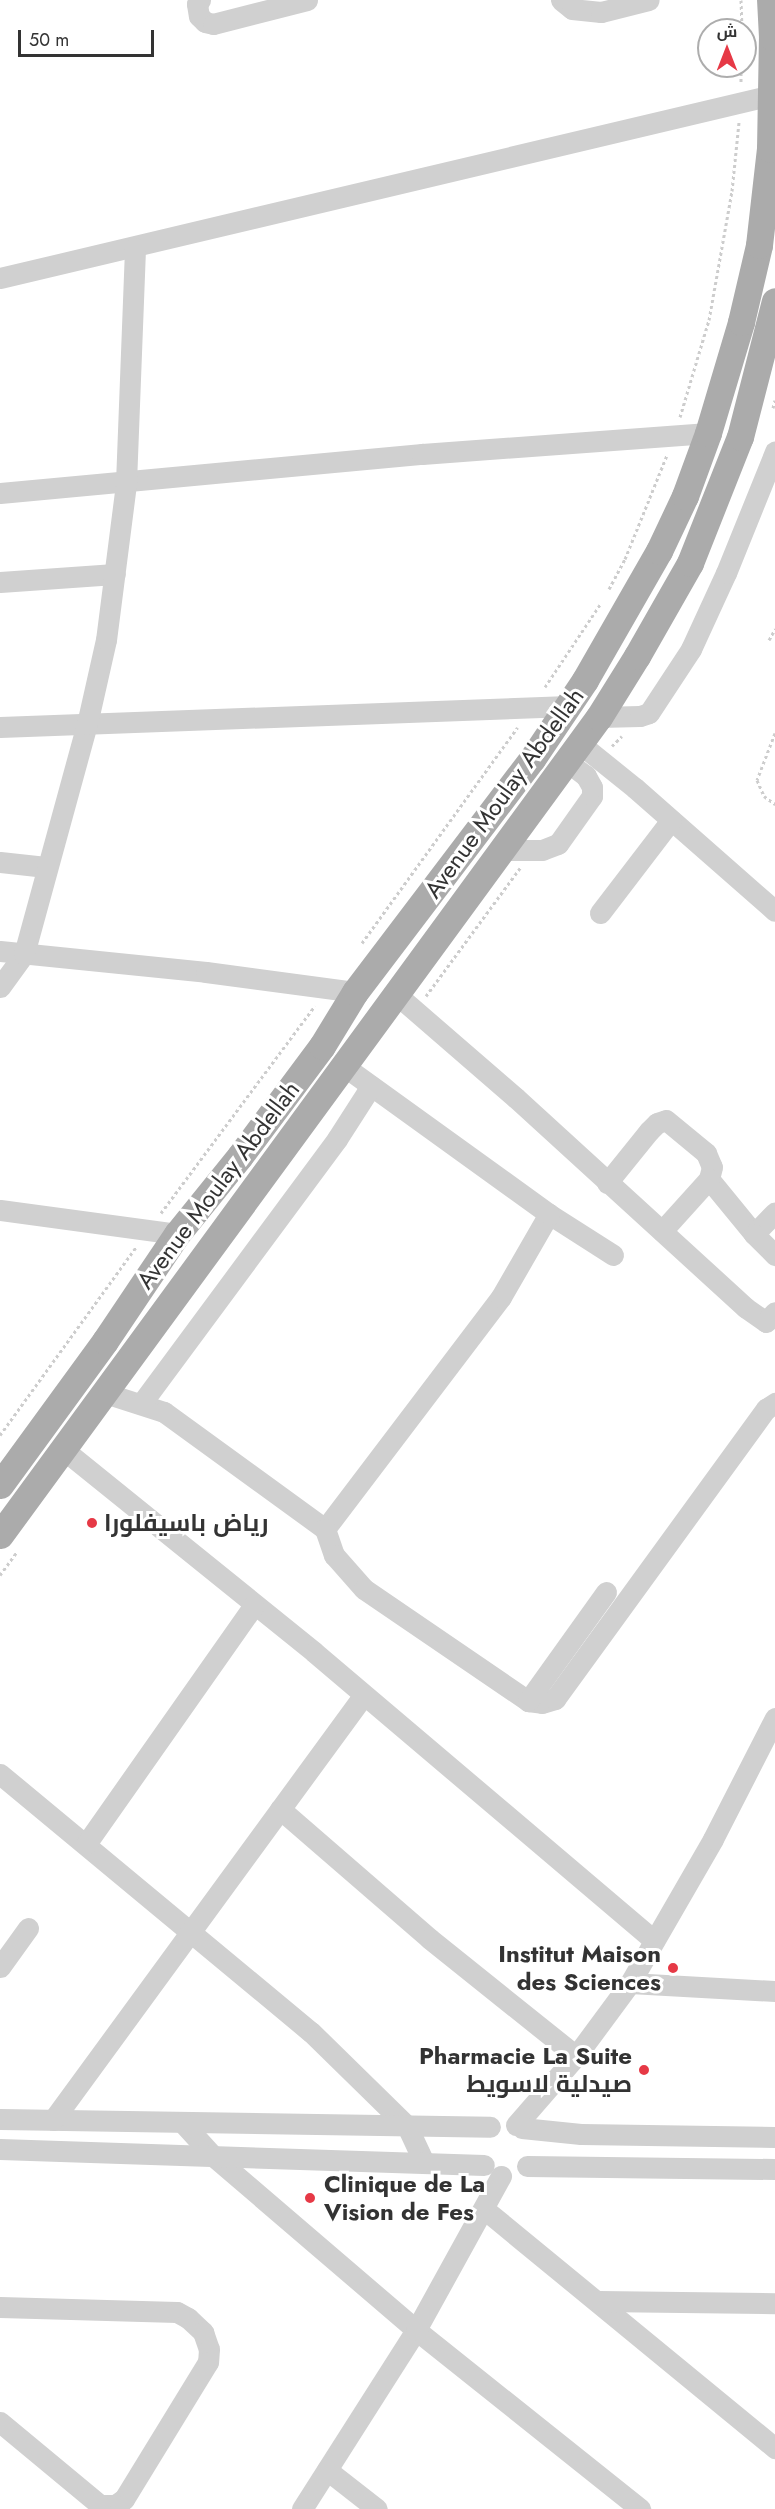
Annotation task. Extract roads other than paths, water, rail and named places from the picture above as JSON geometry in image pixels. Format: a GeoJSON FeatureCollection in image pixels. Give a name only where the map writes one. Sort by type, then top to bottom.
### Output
{"type":"FeatureCollection","features":[{"type":"Feature","properties":{"kind":"main road","name":"Avenue Moulay Abdellah"},"geometry":{"type":"LineString","coordinates":[[0,1485],[105,1341],[177,1234],[322,1046],[356,992],[569,706],[659,551],[685,496],[708,433],[741,322],[759,245],[767,185],[772,95],[770,0]]}},
{"type":"Feature","properties":{"kind":"main road","name":"Avenue Moulay Abdellah"},"geometry":{"type":"LineString","coordinates":[[0,1535],[599,717],[659,620],[690,563],[740,437],[775,301]]}},
{"type":"Feature","properties":{"kind":"street"},"geometry":{"type":"LineString","coordinates":[[200,0],[197,4],[199,16],[205,22],[213,24],[307,0]]}},
{"type":"Feature","properties":{"kind":"street"},"geometry":{"type":"LineString","coordinates":[[561,0],[572,9],[601,12],[649,0]]}},
{"type":"Feature","properties":{"kind":"street"},"geometry":{"type":"LineString","coordinates":[[0,278],[135,248],[772,95]]}},
{"type":"Feature","properties":{"kind":"street"},"geometry":{"type":"LineString","coordinates":[[0,987],[24,954],[87,724],[106,640],[126,483],[135,248]]}},
{"type":"Feature","properties":{"kind":"street"},"geometry":{"type":"LineString","coordinates":[[0,493],[422,454],[708,433]]}},
{"type":"Feature","properties":{"kind":"street"},"geometry":{"type":"LineString","coordinates":[[599,717],[640,716],[649,712],[691,649],[726,573],[775,452]]}},
{"type":"Feature","properties":{"kind":"street"},"geometry":{"type":"LineString","coordinates":[[0,582],[115,574]]}},
{"type":"Feature","properties":{"kind":"street"},"geometry":{"type":"LineString","coordinates":[[0,728],[569,706]]}},
{"type":"Feature","properties":{"kind":"street"},"geometry":{"type":"LineString","coordinates":[[573,752],[671,820],[775,911]]}},
{"type":"Feature","properties":{"kind":"street"},"geometry":{"type":"LineString","coordinates":[[501,850],[542,850],[558,844],[592,796],[592,787],[573,752]]}},
{"type":"Feature","properties":{"kind":"street"},"geometry":{"type":"LineString","coordinates":[[600,913],[671,820]]}},
{"type":"Feature","properties":{"kind":"street"},"geometry":{"type":"LineString","coordinates":[[0,862],[46,867]]}},
{"type":"Feature","properties":{"kind":"street"},"geometry":{"type":"LineString","coordinates":[[0,951],[206,972],[356,992]]}},
{"type":"Feature","properties":{"kind":"street"},"geometry":{"type":"LineString","coordinates":[[397,995],[508,1091],[737,1301],[772,1321]]}},
{"type":"Feature","properties":{"kind":"street"},"geometry":{"type":"LineString","coordinates":[[344,1066],[549,1214],[613,1255]]}},
{"type":"Feature","properties":{"kind":"street"},"geometry":{"type":"LineString","coordinates":[[141,1404],[337,1139],[371,1086]]}},
{"type":"Feature","properties":{"kind":"street"},"geometry":{"type":"LineString","coordinates":[[607,1183],[649,1131],[657,1123],[666,1120],[706,1153],[712,1167],[709,1179],[662,1231]]}},
{"type":"Feature","properties":{"kind":"street"},"geometry":{"type":"LineString","coordinates":[[709,1179],[754,1234],[775,1255]]}},
{"type":"Feature","properties":{"kind":"street"},"geometry":{"type":"LineString","coordinates":[[0,1210],[177,1234]]}},
{"type":"Feature","properties":{"kind":"street"},"geometry":{"type":"LineString","coordinates":[[754,1234],[775,1212]]}},
{"type":"Feature","properties":{"kind":"street"},"geometry":{"type":"LineString","coordinates":[[325,1529],[501,1297],[549,1214]]}},
{"type":"Feature","properties":{"kind":"street"},"geometry":{"type":"LineString","coordinates":[[105,1393],[164,1412],[325,1529],[334,1555],[364,1589],[528,1701],[542,1703],[555,1699],[766,1409],[775,1404]]}},
{"type":"Feature","properties":{"kind":"street"},"geometry":{"type":"LineString","coordinates":[[64,1450],[253,1606],[314,1652],[363,1696],[654,1940]]}},
{"type":"Feature","properties":{"kind":"street"},"geometry":{"type":"LineString","coordinates":[[528,1701],[606,1592]]}},
{"type":"Feature","properties":{"kind":"street"},"geometry":{"type":"LineString","coordinates":[[86,1844],[253,1606]]}},
{"type":"Feature","properties":{"kind":"street"},"geometry":{"type":"LineString","coordinates":[[53,2120],[363,1696]]}},
{"type":"Feature","properties":{"kind":"street"},"geometry":{"type":"LineString","coordinates":[[519,2126],[576,2056],[630,1983],[713,1839],[775,1718]]}},
{"type":"Feature","properties":{"kind":"street"},"geometry":{"type":"LineString","coordinates":[[0,1774],[311,2032],[407,2126],[424,2162]]}},
{"type":"Feature","properties":{"kind":"street"},"geometry":{"type":"LineString","coordinates":[[280,1809],[430,1938],[576,2056]]}},
{"type":"Feature","properties":{"kind":"street"},"geometry":{"type":"LineString","coordinates":[[0,1967],[28,1929]]}},
{"type":"Feature","properties":{"kind":"street"},"geometry":{"type":"LineString","coordinates":[[630,1983],[775,1991]]}},
{"type":"Feature","properties":{"kind":"street"},"geometry":{"type":"LineString","coordinates":[[0,2120],[490,2127],[503,2123],[581,2134],[775,2137]]}},
{"type":"Feature","properties":{"kind":"street"},"geometry":{"type":"LineString","coordinates":[[182,2122],[212,2155],[416,2330],[640,2509]]}},
{"type":"Feature","properties":{"kind":"street"},"geometry":{"type":"LineString","coordinates":[[519,2126],[532,2146],[527,2166]]}},
{"type":"Feature","properties":{"kind":"street"},"geometry":{"type":"LineString","coordinates":[[302,2509],[416,2330],[484,2209],[492,2170],[478,2152],[479,2145],[490,2127]]}},
{"type":"Feature","properties":{"kind":"street"},"geometry":{"type":"LineString","coordinates":[[0,2149],[424,2162],[515,2174],[527,2166],[775,2169]]}},
{"type":"Feature","properties":{"kind":"street"},"geometry":{"type":"LineString","coordinates":[[484,2209],[599,2301],[775,2448]]}},
{"type":"Feature","properties":{"kind":"street"},"geometry":{"type":"LineString","coordinates":[[599,2301],[775,2303]]}},
{"type":"Feature","properties":{"kind":"street"},"geometry":{"type":"LineString","coordinates":[[0,2307],[177,2312],[188,2318],[203,2332],[209,2349],[208,2362],[124,2499],[115,2505],[100,2505],[0,2422]]}},
{"type":"Feature","properties":{"kind":"street"},"geometry":{"type":"LineString","coordinates":[[327,2470],[377,2509]]}},
{"type":"Feature","properties":{"kind":"place","name":"رياض باسيفلورا"},"geometry":{"type":"Point","coordinates":[92,1523]}},
{"type":"Feature","properties":{"kind":"place","name":"Institut Maison des Sciences"},"geometry":{"type":"Point","coordinates":[673,1968]}},
{"type":"Feature","properties":{"kind":"place","name":"Pharmacie La Suite صيدلية لاسويط"},"geometry":{"type":"Point","coordinates":[644,2070]}},
{"type":"Feature","properties":{"kind":"place","name":"Clinique de La Vision de Fes"},"geometry":{"type":"Point","coordinates":[310,2198]}}]}
